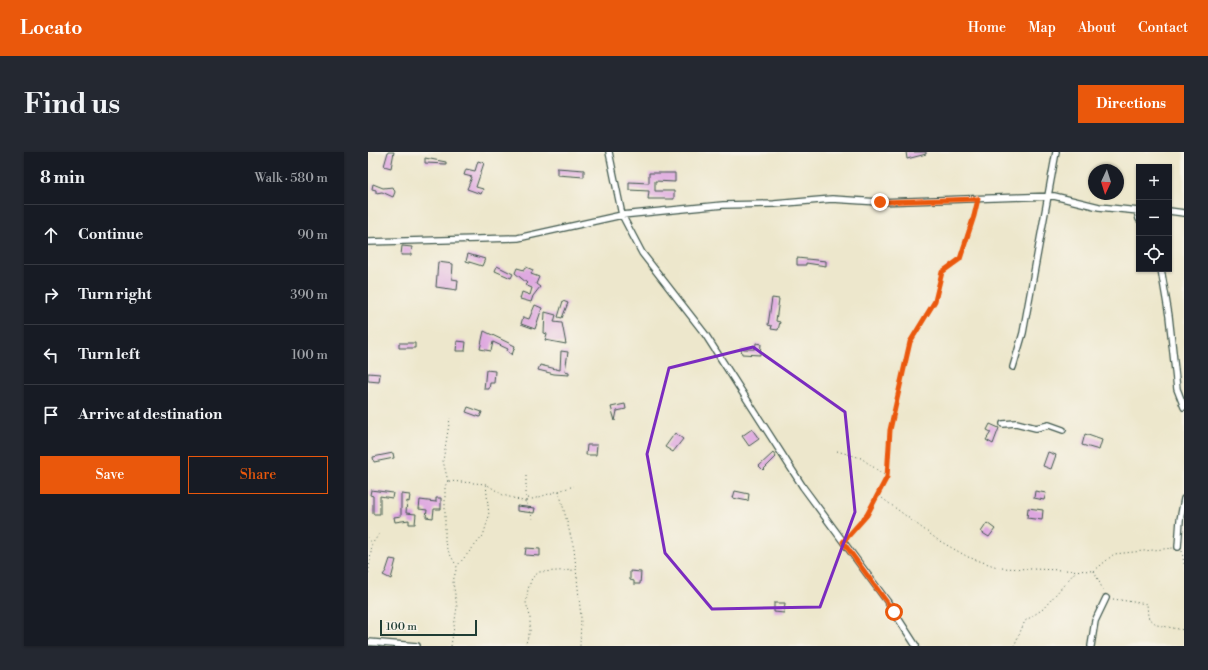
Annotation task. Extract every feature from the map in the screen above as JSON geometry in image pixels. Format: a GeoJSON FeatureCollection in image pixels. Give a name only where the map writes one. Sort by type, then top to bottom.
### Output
{"type":"FeatureCollection","features":[{"type":"Feature","properties":{"kind":"street"},"geometry":{"type":"LineString","coordinates":[[609,152],[622,215],[642,253],[705,334],[803,487],[887,601],[916,646]]}},
{"type":"Feature","properties":{"kind":"street"},"geometry":{"type":"LineString","coordinates":[[1013,367],[1023,333],[1056,152]]}},
{"type":"Feature","properties":{"kind":"street"},"geometry":{"type":"LineString","coordinates":[[368,242],[518,238],[622,215],[723,205],[774,204],[832,199],[880,202],[1054,196],[1099,207],[1136,211]]}},
{"type":"Feature","properties":{"kind":"street"},"geometry":{"type":"LineString","coordinates":[[1172,211],[1184,213]]}},
{"type":"Feature","properties":{"kind":"street"},"geometry":{"type":"LineString","coordinates":[[1161,272],[1169,316],[1177,389],[1184,407]]}},
{"type":"Feature","properties":{"kind":"street"},"geometry":{"type":"LineString","coordinates":[[1004,424],[1016,423],[1036,428],[1049,425],[1063,430]]}},
{"type":"Feature","properties":{"kind":"street"},"geometry":{"type":"LineString","coordinates":[[1178,547],[1180,520],[1184,498]]}},
{"type":"Feature","properties":{"kind":"street"},"geometry":{"type":"LineString","coordinates":[[1091,646],[1095,621],[1106,598]]}},
{"type":"Feature","properties":{"kind":"street"},"geometry":{"type":"LineString","coordinates":[[368,642],[417,646]]}},
{"type":"Feature","properties":{"kind":"path"},"geometry":{"type":"LineString","coordinates":[[843,542],[867,515],[887,477],[890,430],[910,342],[935,301],[942,272],[960,259],[978,199]]}},
{"type":"Feature","properties":{"kind":"path"},"geometry":{"type":"LineString","coordinates":[[450,418],[443,461],[448,481],[445,486],[445,540],[446,547],[457,566]]}},
{"type":"Feature","properties":{"kind":"path"},"geometry":{"type":"LineString","coordinates":[[837,451],[861,458],[887,477]]}},
{"type":"Feature","properties":{"kind":"path"},"geometry":{"type":"LineString","coordinates":[[526,476],[528,498],[526,502],[533,519]]}},
{"type":"Feature","properties":{"kind":"path"},"geometry":{"type":"LineString","coordinates":[[448,481],[486,484],[503,495],[526,502]]}},
{"type":"Feature","properties":{"kind":"path"},"geometry":{"type":"LineString","coordinates":[[451,646],[457,607],[453,582],[457,566],[483,536],[488,516],[486,484]]}},
{"type":"Feature","properties":{"kind":"path"},"geometry":{"type":"LineString","coordinates":[[528,498],[532,499],[574,486]]}},
{"type":"Feature","properties":{"kind":"path"},"geometry":{"type":"LineString","coordinates":[[559,491],[574,549],[581,617],[580,646]]}},
{"type":"Feature","properties":{"kind":"path"},"geometry":{"type":"LineString","coordinates":[[878,495],[938,540],[968,557],[1000,568],[1094,571],[1114,554],[1178,547],[1182,550],[1184,564]]}},
{"type":"Feature","properties":{"kind":"path"},"geometry":{"type":"LineString","coordinates":[[368,577],[372,544],[380,533]]}},
{"type":"Feature","properties":{"kind":"path"},"geometry":{"type":"LineString","coordinates":[[368,537],[372,544]]}},
{"type":"Feature","properties":{"kind":"path"},"geometry":{"type":"LineString","coordinates":[[525,646],[530,631],[530,616],[526,603],[532,578],[539,572],[576,570]]}},
{"type":"Feature","properties":{"kind":"path"},"geometry":{"type":"LineString","coordinates":[[1014,646],[1025,621],[1043,609],[1076,571]]}},
{"type":"Feature","properties":{"kind":"path"},"geometry":{"type":"LineString","coordinates":[[1094,571],[1106,598],[1147,604],[1148,617],[1157,625],[1184,630]]}},
{"type":"Feature","properties":{"kind":"highlighted area"},"geometry":{"type":"Polygon","coordinates":[[[753,347],[845,412],[855,512],[820,607],[712,609],[665,553],[647,454],[669,368],[753,347]]]}},
{"type":"Feature","properties":{"kind":"building"},"geometry":{"type":"Polygon","coordinates":[[[388,152],[394,152],[391,168],[384,166],[388,152]]]}},
{"type":"Feature","properties":{"kind":"building"},"geometry":{"type":"Polygon","coordinates":[[[906,152],[926,152],[926,154],[907,159],[906,152]]]}},
{"type":"Feature","properties":{"kind":"building"},"geometry":{"type":"Polygon","coordinates":[[[425,158],[446,162],[446,164],[425,163],[425,158]]]}},
{"type":"Feature","properties":{"kind":"building"},"geometry":{"type":"Polygon","coordinates":[[[478,161],[484,163],[476,187],[483,189],[481,194],[467,189],[472,177],[464,175],[466,169],[475,171],[478,161]]]}},
{"type":"Feature","properties":{"kind":"building"},"geometry":{"type":"Polygon","coordinates":[[[557,168],[584,170],[584,177],[557,175],[557,168]]]}},
{"type":"Feature","properties":{"kind":"building"},"geometry":{"type":"Polygon","coordinates":[[[649,173],[675,173],[675,182],[655,181],[655,191],[674,191],[674,199],[648,199],[649,191],[629,190],[629,182],[649,183],[649,173]]]}},
{"type":"Feature","properties":{"kind":"building"},"geometry":{"type":"Polygon","coordinates":[[[373,184],[383,188],[393,187],[395,192],[393,197],[382,192],[376,193],[376,190],[372,189],[373,184]]]}},
{"type":"Feature","properties":{"kind":"building"},"geometry":{"type":"Polygon","coordinates":[[[402,246],[412,247],[411,255],[401,255],[402,246]]]}},
{"type":"Feature","properties":{"kind":"building"},"geometry":{"type":"Polygon","coordinates":[[[468,254],[485,259],[482,266],[466,261],[468,254]]]}},
{"type":"Feature","properties":{"kind":"building"},"geometry":{"type":"Polygon","coordinates":[[[797,258],[826,261],[826,266],[806,263],[806,265],[797,265],[797,258]]]}},
{"type":"Feature","properties":{"kind":"building"},"geometry":{"type":"Polygon","coordinates":[[[438,262],[453,264],[452,279],[458,280],[457,290],[436,287],[438,262]]]}},
{"type":"Feature","properties":{"kind":"building"},"geometry":{"type":"Polygon","coordinates":[[[497,266],[513,274],[511,278],[495,271],[497,266]]]}},
{"type":"Feature","properties":{"kind":"building"},"geometry":{"type":"Polygon","coordinates":[[[526,267],[533,270],[531,274],[539,277],[536,284],[540,287],[533,296],[531,302],[520,299],[522,292],[530,295],[532,288],[525,285],[527,283],[515,273],[517,268],[524,270],[526,267]]]}},
{"type":"Feature","properties":{"kind":"building"},"geometry":{"type":"Polygon","coordinates":[[[772,298],[779,299],[776,321],[780,322],[778,330],[771,329],[772,326],[768,325],[772,298]]]}},
{"type":"Feature","properties":{"kind":"building"},"geometry":{"type":"Polygon","coordinates":[[[563,301],[568,303],[562,318],[558,317],[563,301]]]}},
{"type":"Feature","properties":{"kind":"building"},"geometry":{"type":"Polygon","coordinates":[[[535,305],[542,308],[535,329],[521,324],[523,317],[529,319],[535,305]]]}},
{"type":"Feature","properties":{"kind":"building"},"geometry":{"type":"Polygon","coordinates":[[[545,312],[556,315],[554,322],[562,323],[566,344],[545,340],[547,334],[544,333],[545,312]]]}},
{"type":"Feature","properties":{"kind":"building"},"geometry":{"type":"Polygon","coordinates":[[[484,331],[515,346],[512,355],[507,351],[508,349],[493,342],[491,351],[480,349],[484,331]]]}},
{"type":"Feature","properties":{"kind":"building"},"geometry":{"type":"Polygon","coordinates":[[[457,341],[466,342],[465,351],[456,351],[457,341]]]}},
{"type":"Feature","properties":{"kind":"building"},"geometry":{"type":"Polygon","coordinates":[[[399,343],[415,343],[415,348],[399,348],[399,343]]]}},
{"type":"Feature","properties":{"kind":"building"},"geometry":{"type":"Polygon","coordinates":[[[756,343],[761,344],[760,355],[742,354],[741,349],[755,349],[756,343]]]}},
{"type":"Feature","properties":{"kind":"building"},"geometry":{"type":"Polygon","coordinates":[[[561,351],[568,352],[565,371],[569,372],[569,375],[554,374],[538,370],[540,365],[560,370],[561,351]]]}},
{"type":"Feature","properties":{"kind":"building"},"geometry":{"type":"Polygon","coordinates":[[[486,370],[495,371],[494,383],[490,383],[489,389],[484,389],[486,370]]]}},
{"type":"Feature","properties":{"kind":"building"},"geometry":{"type":"Polygon","coordinates":[[[368,373],[380,374],[379,382],[368,381],[368,373]]]}},
{"type":"Feature","properties":{"kind":"building"},"geometry":{"type":"Polygon","coordinates":[[[625,404],[626,409],[617,411],[615,421],[611,407],[625,404]]]}},
{"type":"Feature","properties":{"kind":"building"},"geometry":{"type":"Polygon","coordinates":[[[468,407],[482,412],[480,417],[466,412],[468,407]]]}},
{"type":"Feature","properties":{"kind":"building"},"geometry":{"type":"Polygon","coordinates":[[[990,424],[999,428],[993,444],[986,440],[991,432],[987,430],[990,424]]]}},
{"type":"Feature","properties":{"kind":"building"},"geometry":{"type":"Polygon","coordinates":[[[752,429],[759,439],[749,446],[742,436],[752,429]]]}},
{"type":"Feature","properties":{"kind":"building"},"geometry":{"type":"Polygon","coordinates":[[[675,433],[683,439],[673,452],[665,447],[675,433]]]}},
{"type":"Feature","properties":{"kind":"building"},"geometry":{"type":"Polygon","coordinates":[[[1085,434],[1102,440],[1099,450],[1082,445],[1085,434]]]}},
{"type":"Feature","properties":{"kind":"building"},"geometry":{"type":"Polygon","coordinates":[[[587,445],[597,445],[596,455],[586,455],[587,445]]]}},
{"type":"Feature","properties":{"kind":"building"},"geometry":{"type":"Polygon","coordinates":[[[1048,452],[1056,455],[1051,469],[1043,466],[1048,452]]]}},
{"type":"Feature","properties":{"kind":"building"},"geometry":{"type":"Polygon","coordinates":[[[393,453],[394,458],[374,462],[373,457],[393,453]]]}},
{"type":"Feature","properties":{"kind":"building"},"geometry":{"type":"Polygon","coordinates":[[[773,453],[776,457],[763,470],[759,466],[773,453]]]}},
{"type":"Feature","properties":{"kind":"building"},"geometry":{"type":"Polygon","coordinates":[[[371,490],[393,493],[392,498],[380,496],[380,514],[373,514],[373,496],[370,495],[371,490]]]}},
{"type":"Feature","properties":{"kind":"building"},"geometry":{"type":"Polygon","coordinates":[[[735,491],[749,494],[748,501],[733,498],[735,491]]]}},
{"type":"Feature","properties":{"kind":"building"},"geometry":{"type":"Polygon","coordinates":[[[1035,491],[1046,493],[1044,500],[1034,498],[1035,491]]]}},
{"type":"Feature","properties":{"kind":"building"},"geometry":{"type":"Polygon","coordinates":[[[401,494],[410,495],[409,502],[407,501],[406,513],[416,514],[415,524],[409,524],[409,520],[395,522],[394,517],[401,516],[401,494]]]}},
{"type":"Feature","properties":{"kind":"building"},"geometry":{"type":"Polygon","coordinates":[[[436,498],[441,498],[441,509],[434,509],[433,518],[426,517],[427,510],[419,509],[420,500],[436,502],[436,498]]]}},
{"type":"Feature","properties":{"kind":"building"},"geometry":{"type":"Polygon","coordinates":[[[517,506],[535,508],[534,513],[517,511],[517,506]]]}},
{"type":"Feature","properties":{"kind":"building"},"geometry":{"type":"Polygon","coordinates":[[[1028,508],[1043,510],[1042,520],[1027,518],[1028,508]]]}},
{"type":"Feature","properties":{"kind":"building"},"geometry":{"type":"Polygon","coordinates":[[[987,523],[995,529],[989,537],[981,532],[987,523]]]}},
{"type":"Feature","properties":{"kind":"building"},"geometry":{"type":"Polygon","coordinates":[[[526,548],[540,549],[540,556],[525,555],[526,548]]]}},
{"type":"Feature","properties":{"kind":"building"},"geometry":{"type":"Polygon","coordinates":[[[390,559],[396,560],[391,579],[383,575],[390,559]]]}},
{"type":"Feature","properties":{"kind":"building"},"geometry":{"type":"Polygon","coordinates":[[[630,571],[641,572],[640,584],[634,584],[634,581],[630,580],[630,571]]]}},
{"type":"Feature","properties":{"kind":"building"},"geometry":{"type":"Polygon","coordinates":[[[774,603],[785,603],[784,613],[774,612],[774,603]]]}},
{"type":"Feature","properties":{"kind":"route"},"geometry":{"type":"LineString","coordinates":[[880,202],[978,199],[960,259],[942,272],[935,301],[910,342],[890,430],[887,477],[867,515],[843,542],[894,612]]}}]}
